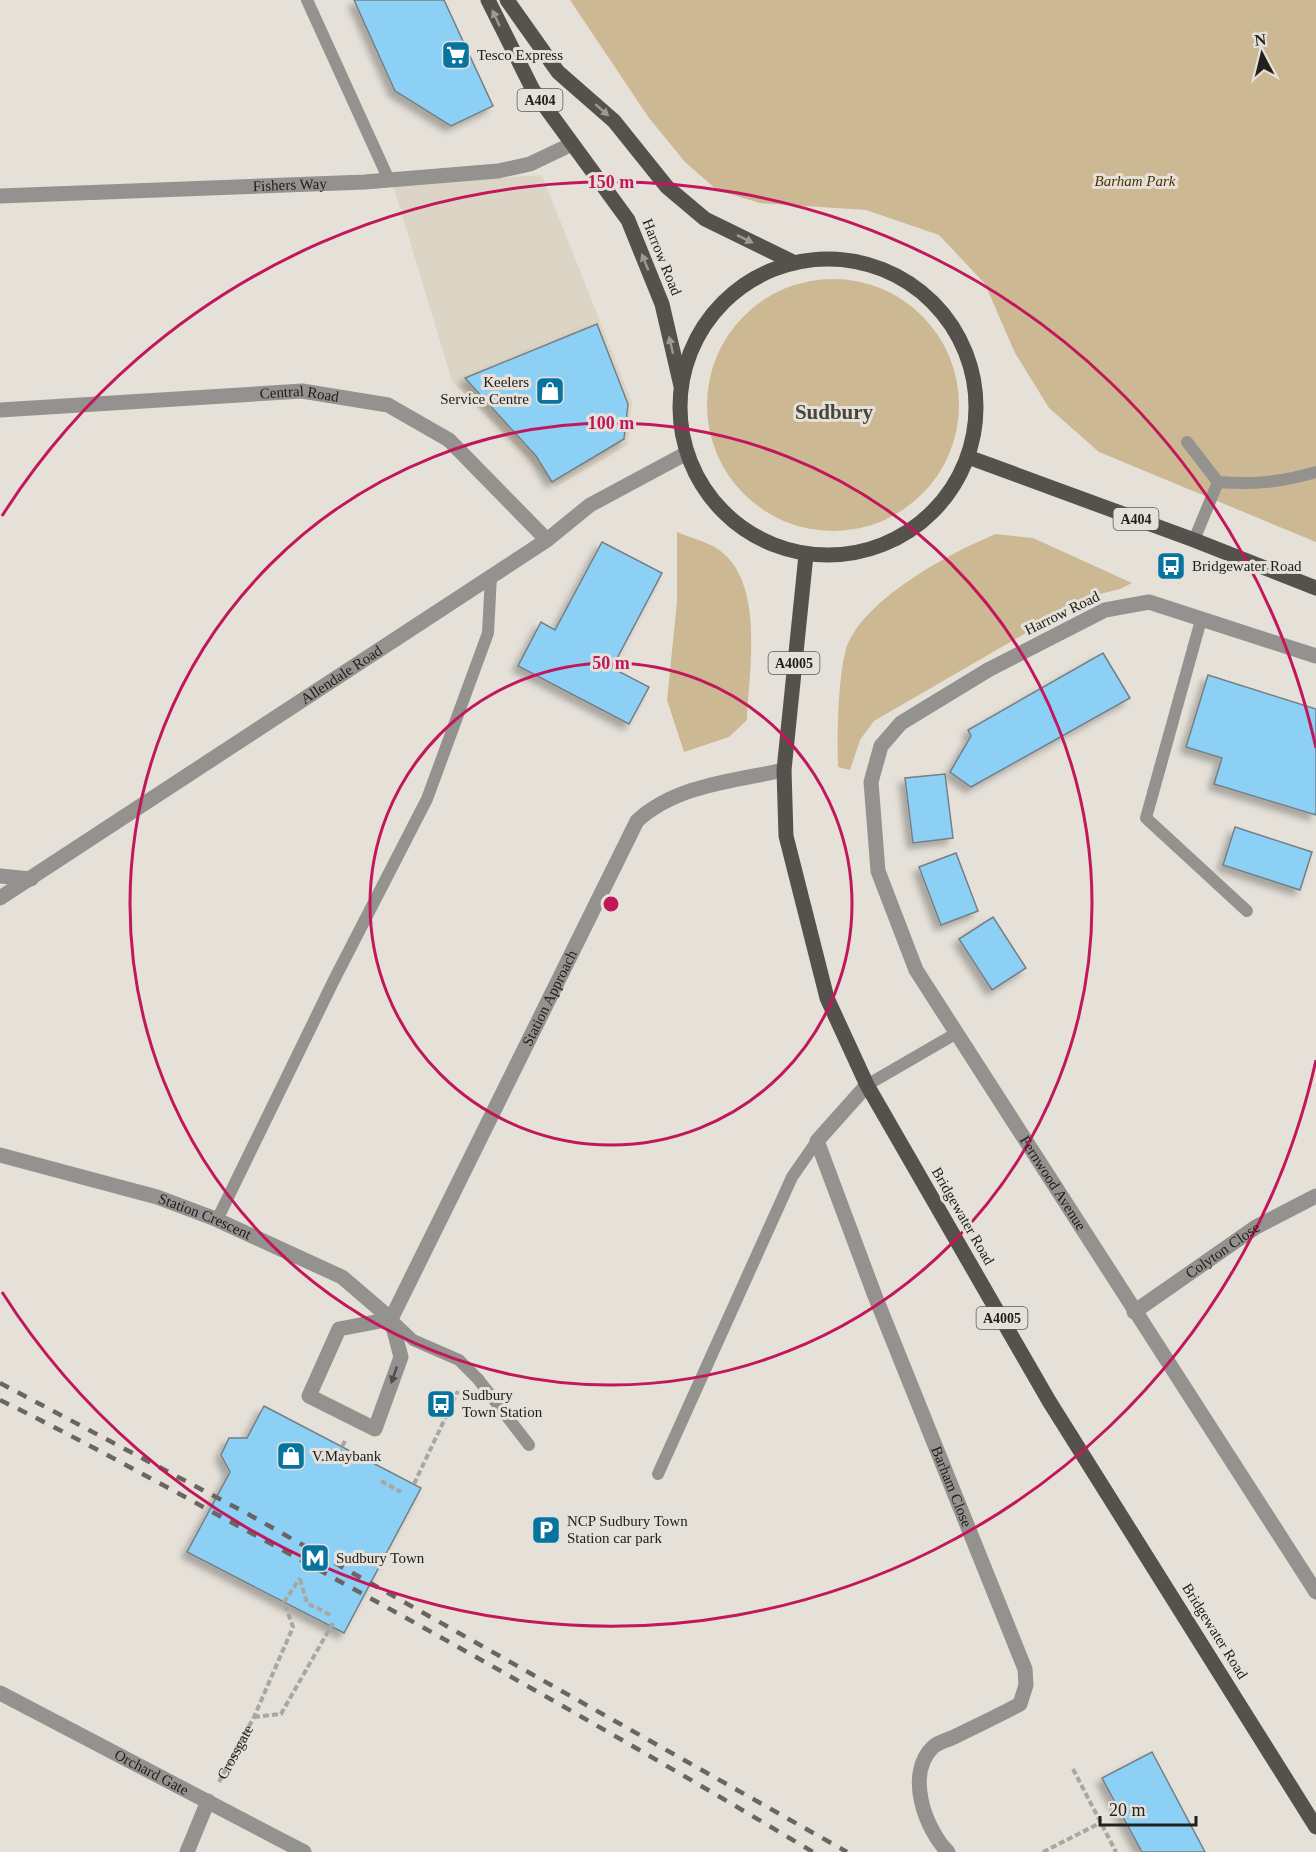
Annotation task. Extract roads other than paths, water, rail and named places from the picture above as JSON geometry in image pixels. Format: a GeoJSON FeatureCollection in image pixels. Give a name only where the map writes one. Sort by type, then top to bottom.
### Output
{"type":"FeatureCollection","features":[{"type":"Feature","properties":{"kind":"main road","name":"Harrow Road"},"geometry":{"type":"LineString","coordinates":[[488,0],[532,90],[628,220],[662,304],[681,386]]}},
{"type":"Feature","properties":{"kind":"main road","name":"A404"},"geometry":{"type":"LineString","coordinates":[[507,0],[558,72],[614,121],[667,187],[705,219],[793,262]]}},
{"type":"Feature","properties":{"kind":"main road"},"geometry":{"type":"LineString","coordinates":[[834,258],[865,263],[897,275],[919,290],[949,320],[965,349],[974,377],[976,408],[968,457],[945,498],[926,518],[891,541],[863,551],[806,555],[776,546],[750,533],[709,497],[685,454],[680,423],[681,386],[703,332],[734,292],[764,273],[793,262],[834,258]]}},
{"type":"Feature","properties":{"kind":"main road","name":"A404"},"geometry":{"type":"LineString","coordinates":[[968,457],[1194,540],[1316,588]]}},
{"type":"Feature","properties":{"kind":"main road","name":"Bridgewater Road"},"geometry":{"type":"LineString","coordinates":[[806,555],[784,770],[786,836],[827,998],[867,1085],[1049,1401],[1316,1827]]}},
{"type":"Feature","properties":{"kind":"street","name":"Fishers Way"},"geometry":{"type":"LineString","coordinates":[[0,196],[389,180],[498,171],[530,164],[572,144]]}},
{"type":"Feature","properties":{"kind":"street","name":"Central Road"},"geometry":{"type":"LineString","coordinates":[[0,410],[302,391],[388,405],[449,440],[547,540]]}},
{"type":"Feature","properties":{"kind":"street","name":"Allendale Road"},"geometry":{"type":"LineString","coordinates":[[0,898],[547,540],[590,505],[685,454]]}},
{"type":"Feature","properties":{"kind":"street","name":"Harrow Road"},"geometry":{"type":"LineString","coordinates":[[881,746],[901,723],[978,676],[1105,610],[1149,602],[1316,656]]}},
{"type":"Feature","properties":{"kind":"street","name":"Fernwood Avenue"},"geometry":{"type":"LineString","coordinates":[[881,746],[871,782],[878,871],[916,970],[955,1034],[1316,1592]]}},
{"type":"Feature","properties":{"kind":"street","name":"Station Approach"},"geometry":{"type":"LineString","coordinates":[[391,1318],[637,821],[650,809],[678,793],[784,770]]}},
{"type":"Feature","properties":{"kind":"street"},"geometry":{"type":"LineString","coordinates":[[0,876],[31,879]]}},
{"type":"Feature","properties":{"kind":"street"},"geometry":{"type":"LineString","coordinates":[[817,1141],[867,1085]]}},
{"type":"Feature","properties":{"kind":"street","name":"Barham Close"},"geometry":{"type":"LineString","coordinates":[[817,1141],[875,1296],[1025,1668],[1026,1685],[1020,1704],[933,1747],[924,1762],[920,1783],[921,1802],[938,1838],[948,1852]]}},
{"type":"Feature","properties":{"kind":"street","name":"Station Crescent"},"geometry":{"type":"LineString","coordinates":[[0,1155],[156,1197],[217,1220],[342,1277],[391,1318]]}},
{"type":"Feature","properties":{"kind":"street","name":"Colyton Close"},"geometry":{"type":"LineString","coordinates":[[1134,1312],[1256,1227],[1316,1196]]}},
{"type":"Feature","properties":{"kind":"street"},"geometry":{"type":"LineString","coordinates":[[391,1318],[400,1357],[375,1429],[309,1396],[339,1329],[391,1318]]}},
{"type":"Feature","properties":{"kind":"street","name":"Orchard Gate"},"geometry":{"type":"LineString","coordinates":[[0,1693],[304,1852]]}},
{"type":"Feature","properties":{"kind":"street"},"geometry":{"type":"LineString","coordinates":[[187,1852],[208,1801]]}},
{"type":"Feature","properties":{"kind":"lane"},"geometry":{"type":"LineString","coordinates":[[307,0],[389,180]]}},
{"type":"Feature","properties":{"kind":"lane"},"geometry":{"type":"LineString","coordinates":[[1187,442],[1218,482],[1253,485],[1286,481],[1316,472]]}},
{"type":"Feature","properties":{"kind":"lane"},"geometry":{"type":"LineString","coordinates":[[1194,540],[1218,482]]}},
{"type":"Feature","properties":{"kind":"lane"},"geometry":{"type":"LineString","coordinates":[[217,1220],[334,980],[427,799],[488,633],[491,576]]}},
{"type":"Feature","properties":{"kind":"lane"},"geometry":{"type":"LineString","coordinates":[[1201,620],[1146,818],[1248,911]]}},
{"type":"Feature","properties":{"kind":"lane"},"geometry":{"type":"LineString","coordinates":[[867,1085],[955,1034]]}},
{"type":"Feature","properties":{"kind":"lane"},"geometry":{"type":"LineString","coordinates":[[658,1474],[792,1176],[817,1141]]}},
{"type":"Feature","properties":{"kind":"lane"},"geometry":{"type":"LineString","coordinates":[[391,1318],[413,1340],[459,1360],[478,1379],[529,1445]]}},
{"type":"Feature","properties":{"kind":"railway"},"geometry":{"type":"LineString","coordinates":[[0,1383],[248,1514],[847,1852]]}},
{"type":"Feature","properties":{"kind":"railway"},"geometry":{"type":"LineString","coordinates":[[0,1400],[133,1469],[403,1616],[609,1732],[813,1852]]}},
{"type":"Feature","properties":{"kind":"place","name":"Tesco Express"},"geometry":{"type":"Point","coordinates":[456,55]}},
{"type":"Feature","properties":{"kind":"place","name":"Keelers Service Centre"},"geometry":{"type":"Point","coordinates":[550,391]}},
{"type":"Feature","properties":{"kind":"place","name":"Bridgewater Road"},"geometry":{"type":"Point","coordinates":[1171,566]}},
{"type":"Feature","properties":{"kind":"place","name":"Sudbury Town Station"},"geometry":{"type":"Point","coordinates":[441,1404]}},
{"type":"Feature","properties":{"kind":"place","name":"V.Maybank"},"geometry":{"type":"Point","coordinates":[291,1456]}},
{"type":"Feature","properties":{"kind":"place","name":"NCP Sudbury Town Station car park"},"geometry":{"type":"Point","coordinates":[546,1530]}},
{"type":"Feature","properties":{"kind":"place","name":"Sudbury Town"},"geometry":{"type":"Point","coordinates":[315,1558]}},
{"type":"Feature","properties":{"kind":"district","name":"Sudbury"},"geometry":{"type":"Point","coordinates":[834,412]}},
{"type":"Feature","properties":{"kind":"park label","name":"Barham Park"},"geometry":{"type":"Point","coordinates":[1135,181]}}]}
